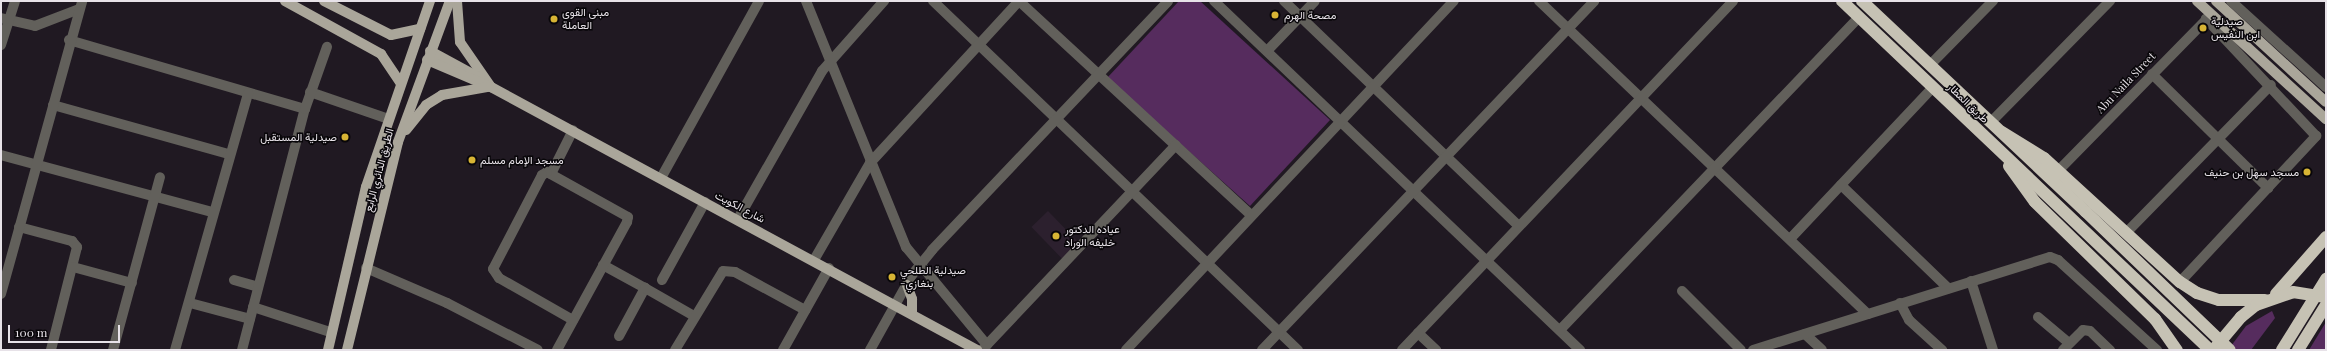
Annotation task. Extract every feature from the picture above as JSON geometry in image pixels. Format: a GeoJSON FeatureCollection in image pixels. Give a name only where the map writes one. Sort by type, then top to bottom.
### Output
{"type":"FeatureCollection","features":[{"type":"Feature","properties":{"kind":"highway","name":"طريق المطار"},"geometry":{"type":"LineString","coordinates":[[1842,1],[2002,155],[2076,222],[2210,350]]}},
{"type":"Feature","properties":{"kind":"highway","name":"طريق المطار"},"geometry":{"type":"LineString","coordinates":[[1862,1],[2002,132],[2230,350]]}},
{"type":"Feature","properties":{"kind":"highway"},"geometry":{"type":"LineString","coordinates":[[2002,132],[2059,170],[2180,282],[2197,293],[2218,300],[2269,298],[2293,292],[2326,297]]}},
{"type":"Feature","properties":{"kind":"highway"},"geometry":{"type":"LineString","coordinates":[[2002,155],[2035,202],[2155,319],[2177,350]]}},
{"type":"Feature","properties":{"kind":"highway"},"geometry":{"type":"LineString","coordinates":[[2213,350],[2241,317],[2269,298],[2326,237]]}},
{"type":"Feature","properties":{"kind":"highway"},"geometry":{"type":"LineString","coordinates":[[2282,350],[2326,279]]}},
{"type":"Feature","properties":{"kind":"highway"},"geometry":{"type":"LineString","coordinates":[[2298,350],[2326,305]]}},
{"type":"Feature","properties":{"kind":"main road"},"geometry":{"type":"LineString","coordinates":[[285,1],[381,54],[400,82]]}},
{"type":"Feature","properties":{"kind":"main road","name":"الطريق الدائري الرابع"},"geometry":{"type":"LineString","coordinates":[[328,350],[330,332],[386,118],[430,1]]}},
{"type":"Feature","properties":{"kind":"main road","name":"الطريق الدائري الرابع"},"geometry":{"type":"LineString","coordinates":[[347,350],[398,142],[428,55],[450,1]]}},
{"type":"Feature","properties":{"kind":"main road"},"geometry":{"type":"LineString","coordinates":[[398,142],[419,112],[434,100],[451,92],[491,87],[460,42],[456,1]]}},
{"type":"Feature","properties":{"kind":"main road"},"geometry":{"type":"LineString","coordinates":[[2198,1],[2209,17],[2326,119]]}},
{"type":"Feature","properties":{"kind":"main road"},"geometry":{"type":"LineString","coordinates":[[2216,1],[2326,102]]}},
{"type":"Feature","properties":{"kind":"main road"},"geometry":{"type":"LineString","coordinates":[[328,2],[391,35],[420,29]]}},
{"type":"Feature","properties":{"kind":"main road","name":"شارع الكويت"},"geometry":{"type":"LineString","coordinates":[[428,55],[573,130],[912,313],[971,349]]}},
{"type":"Feature","properties":{"kind":"main road"},"geometry":{"type":"LineString","coordinates":[[907,285],[912,298],[912,313]]}},
{"type":"Feature","properties":{"kind":"street"},"geometry":{"type":"LineString","coordinates":[[1,45],[5,19],[15,1]]}},
{"type":"Feature","properties":{"kind":"street"},"geometry":{"type":"LineString","coordinates":[[661,178],[759,1]]}},
{"type":"Feature","properties":{"kind":"street"},"geometry":{"type":"LineString","coordinates":[[806,1],[831,58],[870,163],[906,247],[919,266],[984,347],[1176,146]]}},
{"type":"Feature","properties":{"kind":"street"},"geometry":{"type":"LineString","coordinates":[[738,219],[831,58],[884,1]]}},
{"type":"Feature","properties":{"kind":"street"},"geometry":{"type":"LineString","coordinates":[[933,1],[1298,350]]}},
{"type":"Feature","properties":{"kind":"street"},"geometry":{"type":"LineString","coordinates":[[814,260],[870,163],[1019,1],[1251,215]]}},
{"type":"Feature","properties":{"kind":"street"},"geometry":{"type":"LineString","coordinates":[[870,350],[919,266],[1168,1]]}},
{"type":"Feature","properties":{"kind":"street"},"geometry":{"type":"LineString","coordinates":[[1214,1],[1414,190],[1580,350]]}},
{"type":"Feature","properties":{"kind":"street"},"geometry":{"type":"LineString","coordinates":[[1284,1],[1519,226]]}},
{"type":"Feature","properties":{"kind":"street"},"geometry":{"type":"LineString","coordinates":[[1267,51],[1315,1]]}},
{"type":"Feature","properties":{"kind":"street"},"geometry":{"type":"LineString","coordinates":[[1126,350],[1340,120],[1454,1]]}},
{"type":"Feature","properties":{"kind":"street"},"geometry":{"type":"LineString","coordinates":[[1539,1],[1868,314]]}},
{"type":"Feature","properties":{"kind":"street"},"geometry":{"type":"LineString","coordinates":[[1262,350],[1594,1]]}},
{"type":"Feature","properties":{"kind":"street"},"geometry":{"type":"LineString","coordinates":[[1402,350],[1733,1]]}},
{"type":"Feature","properties":{"kind":"street"},"geometry":{"type":"LineString","coordinates":[[1930,65],[1993,1]]}},
{"type":"Feature","properties":{"kind":"street"},"geometry":{"type":"LineString","coordinates":[[1991,122],[2110,1]]}},
{"type":"Feature","properties":{"kind":"street"},"geometry":{"type":"LineString","coordinates":[[2232,1],[2326,87]]}},
{"type":"Feature","properties":{"kind":"street"},"geometry":{"type":"LineString","coordinates":[[5,19],[35,26],[81,5]]}},
{"type":"Feature","properties":{"kind":"street"},"geometry":{"type":"LineString","coordinates":[[1,294],[53,105],[69,40],[81,5]]}},
{"type":"Feature","properties":{"kind":"street"},"geometry":{"type":"LineString","coordinates":[[1560,330],[1859,17]]}},
{"type":"Feature","properties":{"kind":"street"},"geometry":{"type":"LineString","coordinates":[[2180,282],[2316,136],[2209,17]]}},
{"type":"Feature","properties":{"kind":"street","name":"Abu Naila Street"},"geometry":{"type":"LineString","coordinates":[[2059,170],[2209,17]]}},
{"type":"Feature","properties":{"kind":"street"},"geometry":{"type":"LineString","coordinates":[[69,40],[304,109]]}},
{"type":"Feature","properties":{"kind":"street"},"geometry":{"type":"LineString","coordinates":[[242,350],[304,109],[327,47]]}},
{"type":"Feature","properties":{"kind":"street"},"geometry":{"type":"LineString","coordinates":[[2152,74],[2268,188]]}},
{"type":"Feature","properties":{"kind":"street"},"geometry":{"type":"LineString","coordinates":[[2126,232],[2271,85]]}},
{"type":"Feature","properties":{"kind":"street"},"geometry":{"type":"LineString","coordinates":[[1790,240],[1932,87]]}},
{"type":"Feature","properties":{"kind":"street"},"geometry":{"type":"LineString","coordinates":[[310,92],[386,118]]}},
{"type":"Feature","properties":{"kind":"street"},"geometry":{"type":"LineString","coordinates":[[175,350],[190,303],[212,212],[248,93]]}},
{"type":"Feature","properties":{"kind":"street"},"geometry":{"type":"LineString","coordinates":[[53,105],[229,154]]}},
{"type":"Feature","properties":{"kind":"street"},"geometry":{"type":"LineString","coordinates":[[551,174],[573,130]]}},
{"type":"Feature","properties":{"kind":"street"},"geometry":{"type":"LineString","coordinates":[[1,155],[154,198],[212,212]]}},
{"type":"Feature","properties":{"kind":"street"},"geometry":{"type":"LineString","coordinates":[[557,350],[628,217],[551,174],[542,175],[494,269],[499,278],[573,320]]}},
{"type":"Feature","properties":{"kind":"street"},"geometry":{"type":"LineString","coordinates":[[113,350],[160,177]]}},
{"type":"Feature","properties":{"kind":"street"},"geometry":{"type":"LineString","coordinates":[[1841,185],[1948,288]]}},
{"type":"Feature","properties":{"kind":"street"},"geometry":{"type":"LineString","coordinates":[[662,280],[706,202]]}},
{"type":"Feature","properties":{"kind":"street"},"geometry":{"type":"LineString","coordinates":[[19,228],[76,243],[72,267],[51,350]]}},
{"type":"Feature","properties":{"kind":"street"},"geometry":{"type":"LineString","coordinates":[[1753,350],[1948,288],[2054,258],[2157,350]]}},
{"type":"Feature","properties":{"kind":"street"},"geometry":{"type":"LineString","coordinates":[[603,265],[694,316]]}},
{"type":"Feature","properties":{"kind":"street"},"geometry":{"type":"LineString","coordinates":[[72,267],[132,283]]}},
{"type":"Feature","properties":{"kind":"street"},"geometry":{"type":"LineString","coordinates":[[366,268],[446,303],[538,350]]}},
{"type":"Feature","properties":{"kind":"street"},"geometry":{"type":"LineString","coordinates":[[783,350],[828,268]]}},
{"type":"Feature","properties":{"kind":"street"},"geometry":{"type":"LineString","coordinates":[[675,350],[716,278],[728,270],[805,310]]}},
{"type":"Feature","properties":{"kind":"street"},"geometry":{"type":"LineString","coordinates":[[234,280],[258,287]]}},
{"type":"Feature","properties":{"kind":"street"},"geometry":{"type":"LineString","coordinates":[[1971,281],[1993,350]]}},
{"type":"Feature","properties":{"kind":"street"},"geometry":{"type":"LineString","coordinates":[[619,336],[646,288]]}},
{"type":"Feature","properties":{"kind":"street"},"geometry":{"type":"LineString","coordinates":[[1682,291],[1740,350]]}},
{"type":"Feature","properties":{"kind":"street"},"geometry":{"type":"LineString","coordinates":[[190,303],[250,319]]}},
{"type":"Feature","properties":{"kind":"street"},"geometry":{"type":"LineString","coordinates":[[1900,303],[1909,320],[1942,350]]}},
{"type":"Feature","properties":{"kind":"street"},"geometry":{"type":"LineString","coordinates":[[253,307],[330,332]]}},
{"type":"Feature","properties":{"kind":"street"},"geometry":{"type":"LineString","coordinates":[[2038,317],[2066,347],[2080,331],[2087,330],[2110,350]]}},
{"type":"Feature","properties":{"kind":"street"},"geometry":{"type":"LineString","coordinates":[[1418,333],[1436,350]]}},
{"type":"Feature","properties":{"kind":"street"},"geometry":{"type":"LineString","coordinates":[[1805,334],[1822,350]]}},
{"type":"Feature","properties":{"kind":"shaded area"},"geometry":{"type":"Polygon","coordinates":[[[1179,1],[1200,1],[1330,120],[1250,206],[1107,78],[1179,1]]]}},
{"type":"Feature","properties":{"kind":"shaded area","name":"عياده الدكتور خليفه الوراد"},"geometry":{"type":"Polygon","coordinates":[[[1048,211],[1080,244],[1063,260],[1031,227],[1048,211]]]}},
{"type":"Feature","properties":{"kind":"shaded area"},"geometry":{"type":"Polygon","coordinates":[[[2272,311],[2275,318],[2251,350],[2228,350],[2246,326],[2272,311]]]}},
{"type":"Feature","properties":{"kind":"shaded area"},"geometry":{"type":"Polygon","coordinates":[[[2326,322],[2326,350],[2309,350],[2326,322]]]}},
{"type":"Feature","properties":{"kind":"place","name":"مصحة الهرم"},"geometry":{"type":"Point","coordinates":[1275,15]}},
{"type":"Feature","properties":{"kind":"place","name":"مبنى القوى العاملة"},"geometry":{"type":"Point","coordinates":[554,19]}},
{"type":"Feature","properties":{"kind":"place","name":"صيدلية ابن النفيس"},"geometry":{"type":"Point","coordinates":[2203,28]}},
{"type":"Feature","properties":{"kind":"place","name":"صيدلية المستقبل"},"geometry":{"type":"Point","coordinates":[345,137]}},
{"type":"Feature","properties":{"kind":"place","name":"مسجد الإمام مسلم"},"geometry":{"type":"Point","coordinates":[472,160]}},
{"type":"Feature","properties":{"kind":"place","name":"مسجد سهل بن حنيف"},"geometry":{"type":"Point","coordinates":[2307,172]}},
{"type":"Feature","properties":{"kind":"place","name":"عياده الدكتور خليفه الوراد"},"geometry":{"type":"Point","coordinates":[1056,236]}},
{"type":"Feature","properties":{"kind":"place","name":"صيدلية الطلحي -بنغازي"},"geometry":{"type":"Point","coordinates":[892,277]}}]}
